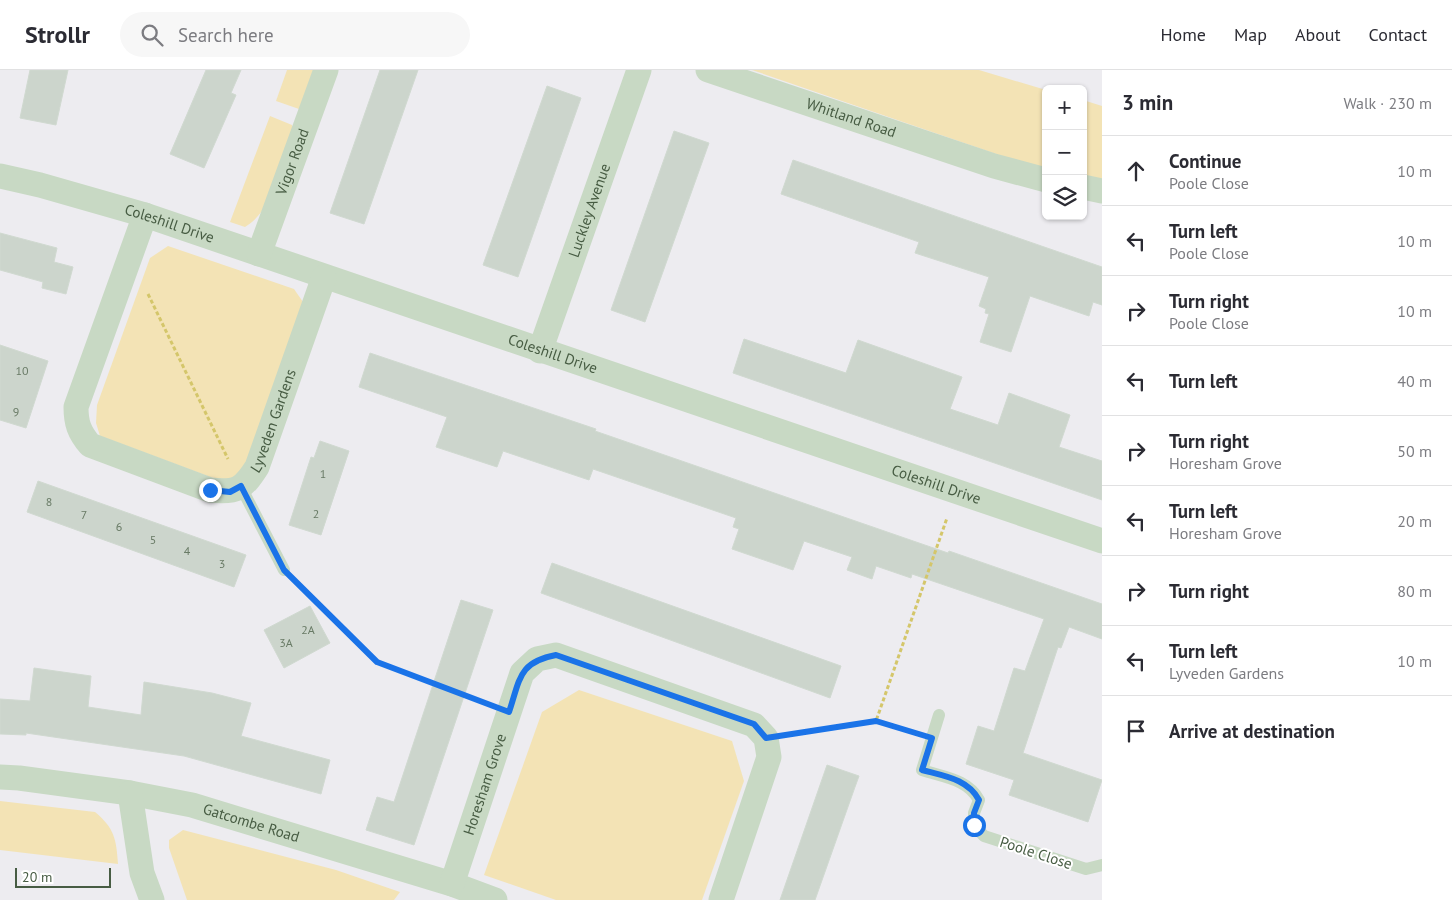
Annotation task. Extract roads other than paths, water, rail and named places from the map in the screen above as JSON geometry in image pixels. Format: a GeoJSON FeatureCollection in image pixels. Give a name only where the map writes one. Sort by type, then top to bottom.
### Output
{"type":"FeatureCollection","features":[{"type":"Feature","properties":{"kind":"street","name":"Vigor Road"},"geometry":{"type":"LineString","coordinates":[[259,254],[326,70]]}},
{"type":"Feature","properties":{"kind":"street","name":"Luckley Avenue"},"geometry":{"type":"LineString","coordinates":[[540,351],[639,70]]}},
{"type":"Feature","properties":{"kind":"street","name":"Whitland Road"},"geometry":{"type":"LineString","coordinates":[[708,70],[994,166],[1042,179]]}},
{"type":"Feature","properties":{"kind":"street","name":"Coleshill Drive"},"geometry":{"type":"LineString","coordinates":[[0,176],[40,185],[145,215],[1102,541]]}},
{"type":"Feature","properties":{"kind":"street"},"geometry":{"type":"LineString","coordinates":[[1087,189],[1102,191]]}},
{"type":"Feature","properties":{"kind":"street","name":"Lyveden Gardens"},"geometry":{"type":"LineString","coordinates":[[145,215],[76,407],[76,423],[81,435],[90,445],[210,490],[230,492],[246,484],[257,467],[324,277]]}},
{"type":"Feature","properties":{"kind":"street","name":"Horesham Grove"},"geometry":{"type":"LineString","coordinates":[[452,884],[522,672],[537,659],[556,655],[754,724],[766,738],[769,757],[721,900]]}},
{"type":"Feature","properties":{"kind":"street","name":"Gatcombe Road"},"geometry":{"type":"LineString","coordinates":[[0,777],[130,793],[192,805],[452,884],[495,900]]}},
{"type":"Feature","properties":{"kind":"street"},"geometry":{"type":"LineString","coordinates":[[130,793],[142,873],[152,900]]}},
{"type":"Feature","properties":{"kind":"lane"},"geometry":{"type":"LineString","coordinates":[[241,486],[284,570]]}},
{"type":"Feature","properties":{"kind":"lane","name":"Poole Close"},"geometry":{"type":"LineString","coordinates":[[939,715],[922,770],[963,782],[974,791],[979,800],[974,813],[974,825],[984,836],[1086,869],[1102,865]]}}]}
